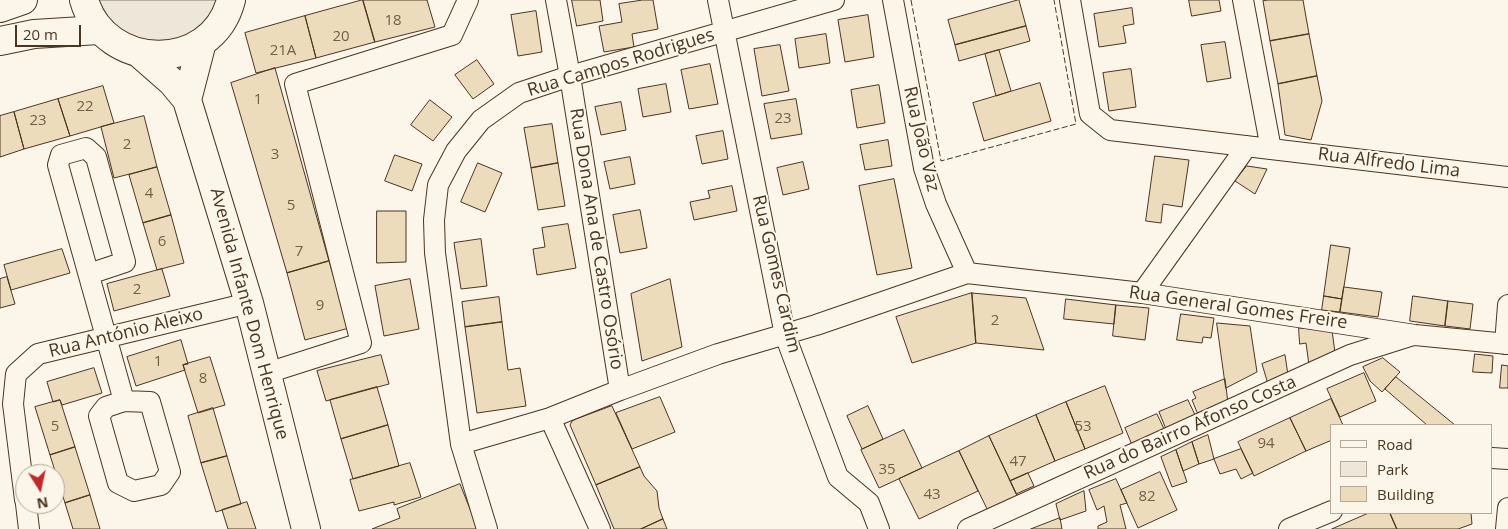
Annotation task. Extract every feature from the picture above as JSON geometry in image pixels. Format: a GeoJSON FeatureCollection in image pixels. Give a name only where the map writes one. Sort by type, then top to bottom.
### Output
{"type":"FeatureCollection","features":[{"type":"Feature","properties":{"kind":"main road"},"geometry":{"type":"LineString","coordinates":[[0,8],[23,0]]}},
{"type":"Feature","properties":{"kind":"main road"},"geometry":{"type":"LineString","coordinates":[[84,0],[87,11],[99,30],[118,45],[140,54],[161,56],[183,52],[202,42],[218,27],[229,8],[231,0]]}},
{"type":"Feature","properties":{"kind":"main road"},"geometry":{"type":"LineString","coordinates":[[0,41],[34,34],[99,30]]}},
{"type":"Feature","properties":{"kind":"main road"},"geometry":{"type":"LineString","coordinates":[[187,100],[202,42]]}},
{"type":"Feature","properties":{"kind":"main road","name":"Avenida Infante Dom Henrique"},"geometry":{"type":"LineString","coordinates":[[140,54],[172,82],[187,100],[249,303],[306,529]]}},
{"type":"Feature","properties":{"kind":"street"},"geometry":{"type":"LineString","coordinates":[[267,373],[361,343],[295,84],[452,35],[468,0]]}},
{"type":"Feature","properties":{"kind":"street","name":"Rua Dona Ana de Castro Osório"},"geometry":{"type":"LineString","coordinates":[[556,0],[570,76],[620,390]]}},
{"type":"Feature","properties":{"kind":"street","name":"Rua Gomes Cardim"},"geometry":{"type":"LineString","coordinates":[[718,0],[785,335],[838,478],[869,503],[879,529]]}},
{"type":"Feature","properties":{"kind":"street","name":"Rua Campos Rodrigues"},"geometry":{"type":"LineString","coordinates":[[487,529],[460,444],[435,253],[434,220],[438,185],[456,151],[481,120],[519,94],[570,76],[834,0]]}},
{"type":"Feature","properties":{"kind":"street","name":"Rua João Vaz"},"geometry":{"type":"LineString","coordinates":[[893,0],[924,168],[936,204],[967,273]]}},
{"type":"Feature","properties":{"kind":"street","name":"Rua Alfredo Lima"},"geometry":{"type":"LineString","coordinates":[[1070,0],[1090,114],[1110,130],[1508,177]]}},
{"type":"Feature","properties":{"kind":"street"},"geometry":{"type":"LineString","coordinates":[[1243,0],[1271,149]]}},
{"type":"Feature","properties":{"kind":"street"},"geometry":{"type":"LineString","coordinates":[[1142,293],[1247,146]]}},
{"type":"Feature","properties":{"kind":"street"},"geometry":{"type":"LineString","coordinates":[[89,274],[125,262],[96,158],[86,148],[61,155],[58,165],[89,274],[108,337],[124,401]]}},
{"type":"Feature","properties":{"kind":"street"},"geometry":{"type":"LineString","coordinates":[[460,444],[550,418],[718,354],[785,335],[967,273]]}},
{"type":"Feature","properties":{"kind":"street","name":"Rua General Gomes Freire"},"geometry":{"type":"LineString","coordinates":[[967,273],[1142,293],[1415,335],[1506,344]]}},
{"type":"Feature","properties":{"kind":"street","name":"Rua António Aleixo"},"geometry":{"type":"LineString","coordinates":[[20,464],[13,404],[16,374],[38,354],[249,303]]}},
{"type":"Feature","properties":{"kind":"street"},"geometry":{"type":"LineString","coordinates":[[1506,344],[1508,305]]}},
{"type":"Feature","properties":{"kind":"street"},"geometry":{"type":"LineString","coordinates":[[1344,323],[1354,339],[1350,355]]}},
{"type":"Feature","properties":{"kind":"street","name":"Rua do Bairro Afonso Costa"},"geometry":{"type":"LineString","coordinates":[[968,529],[1350,355],[1415,335]]}},
{"type":"Feature","properties":{"kind":"street"},"geometry":{"type":"LineString","coordinates":[[124,401],[150,402],[170,472],[161,485],[134,491],[118,483],[99,416],[106,407],[124,401]]}},
{"type":"Feature","properties":{"kind":"street"},"geometry":{"type":"LineString","coordinates":[[550,418],[600,529]]}},
{"type":"Feature","properties":{"kind":"street"},"geometry":{"type":"LineString","coordinates":[[1493,458],[1508,459]]}},
{"type":"Feature","properties":{"kind":"street"},"geometry":{"type":"LineString","coordinates":[[1506,529],[1508,508]]}},
{"type":"Feature","properties":{"kind":"street"},"geometry":{"type":"LineString","coordinates":[[1289,529],[1330,512]]}},
{"type":"Feature","properties":{"kind":"street"},"geometry":{"type":"LineString","coordinates":[[27,514],[29,529]]}},
{"type":"Feature","properties":{"kind":"green space"},"geometry":{"type":"Polygon","coordinates":[[[96,0],[218,0],[213,13],[199,29],[181,40],[161,44],[120,33],[105,18],[96,0]]]}},
{"type":"Feature","properties":{"kind":"building"},"geometry":{"type":"Polygon","coordinates":[[[363,0],[375,42],[316,58],[305,16],[363,0]]]}},
{"type":"Feature","properties":{"kind":"building"},"geometry":{"type":"Polygon","coordinates":[[[363,0],[427,0],[435,27],[375,42],[363,0]]]}},
{"type":"Feature","properties":{"kind":"building"},"geometry":{"type":"Polygon","coordinates":[[[572,0],[600,0],[603,21],[577,26],[572,0]]]}},
{"type":"Feature","properties":{"kind":"building"},"geometry":{"type":"Polygon","coordinates":[[[653,0],[658,29],[632,34],[634,47],[604,52],[599,26],[622,22],[619,4],[653,0]]]}},
{"type":"Feature","properties":{"kind":"building"},"geometry":{"type":"Polygon","coordinates":[[[1019,0],[1026,26],[955,45],[948,20],[1019,0]]]}},
{"type":"Feature","properties":{"kind":"building"},"geometry":{"type":"Polygon","coordinates":[[[1189,0],[1219,0],[1221,11],[1192,16],[1189,0]]]}},
{"type":"Feature","properties":{"kind":"building"},"geometry":{"type":"Polygon","coordinates":[[[1303,0],[1309,34],[1270,41],[1263,1],[1303,0]]]}},
{"type":"Feature","properties":{"kind":"building"},"geometry":{"type":"Polygon","coordinates":[[[1132,8],[1134,24],[1123,26],[1126,43],[1099,47],[1094,14],[1132,8]]]}},
{"type":"Feature","properties":{"kind":"building"},"geometry":{"type":"Polygon","coordinates":[[[536,11],[542,52],[518,56],[511,15],[536,11]]]}},
{"type":"Feature","properties":{"kind":"building"},"geometry":{"type":"Polygon","coordinates":[[[868,15],[874,57],[845,62],[838,20],[868,15]]]}},
{"type":"Feature","properties":{"kind":"building"},"geometry":{"type":"Polygon","coordinates":[[[305,16],[316,58],[256,73],[245,33],[305,16]]]}},
{"type":"Feature","properties":{"kind":"building"},"geometry":{"type":"Polygon","coordinates":[[[1026,26],[1030,41],[959,61],[955,45],[1026,26]]]}},
{"type":"Feature","properties":{"kind":"building"},"geometry":{"type":"Polygon","coordinates":[[[826,34],[830,63],[799,68],[795,39],[826,34]]]}},
{"type":"Feature","properties":{"kind":"building"},"geometry":{"type":"Polygon","coordinates":[[[1309,34],[1317,76],[1278,84],[1270,41],[1309,34]]]}},
{"type":"Feature","properties":{"kind":"building"},"geometry":{"type":"Polygon","coordinates":[[[1225,42],[1231,78],[1207,82],[1201,45],[1225,42]]]}},
{"type":"Feature","properties":{"kind":"building"},"geometry":{"type":"Polygon","coordinates":[[[780,45],[789,91],[762,96],[754,49],[780,45]]]}},
{"type":"Feature","properties":{"kind":"building"},"geometry":{"type":"Polygon","coordinates":[[[999,50],[1011,91],[996,96],[985,54],[999,50]]]}},
{"type":"Feature","properties":{"kind":"building"},"geometry":{"type":"Polygon","coordinates":[[[477,60],[494,84],[473,99],[455,75],[477,60]]]}},
{"type":"Feature","properties":{"kind":"building"},"geometry":{"type":"Polygon","coordinates":[[[710,64],[718,104],[689,109],[681,70],[710,64]]]}},
{"type":"Feature","properties":{"kind":"building"},"geometry":{"type":"Polygon","coordinates":[[[275,68],[329,261],[287,273],[231,83],[275,68]]]}},
{"type":"Feature","properties":{"kind":"building"},"geometry":{"type":"Polygon","coordinates":[[[1131,69],[1136,107],[1109,111],[1103,73],[1131,69]]]}},
{"type":"Feature","properties":{"kind":"building"},"geometry":{"type":"Polygon","coordinates":[[[1317,76],[1322,101],[1311,140],[1285,135],[1278,84],[1317,76]]]}},
{"type":"Feature","properties":{"kind":"building"},"geometry":{"type":"Polygon","coordinates":[[[1040,83],[1051,121],[984,141],[973,103],[1040,83]]]}},
{"type":"Feature","properties":{"kind":"building"},"geometry":{"type":"Polygon","coordinates":[[[666,84],[671,112],[643,117],[638,89],[666,84]]]}},
{"type":"Feature","properties":{"kind":"building"},"geometry":{"type":"Polygon","coordinates":[[[879,85],[885,123],[857,128],[851,90],[879,85]]]}},
{"type":"Feature","properties":{"kind":"building"},"geometry":{"type":"Polygon","coordinates":[[[103,86],[114,123],[70,136],[58,99],[103,86]]]}},
{"type":"Feature","properties":{"kind":"building"},"geometry":{"type":"Polygon","coordinates":[[[58,99],[70,136],[24,149],[14,112],[58,99]]]}},
{"type":"Feature","properties":{"kind":"building"},"geometry":{"type":"Polygon","coordinates":[[[796,99],[802,134],[771,139],[764,104],[796,99]]]}},
{"type":"Feature","properties":{"kind":"building"},"geometry":{"type":"Polygon","coordinates":[[[430,100],[452,117],[433,141],[411,125],[430,100]]]}},
{"type":"Feature","properties":{"kind":"building"},"geometry":{"type":"Polygon","coordinates":[[[621,102],[626,130],[601,135],[595,107],[621,102]]]}},
{"type":"Feature","properties":{"kind":"building"},"geometry":{"type":"Polygon","coordinates":[[[14,112],[24,149],[0,157],[0,116],[14,112]]]}},
{"type":"Feature","properties":{"kind":"building"},"geometry":{"type":"Polygon","coordinates":[[[144,116],[157,167],[114,178],[101,127],[144,116]]]}},
{"type":"Feature","properties":{"kind":"building"},"geometry":{"type":"Polygon","coordinates":[[[552,124],[558,163],[531,168],[524,128],[552,124]]]}},
{"type":"Feature","properties":{"kind":"building"},"geometry":{"type":"Polygon","coordinates":[[[723,131],[728,159],[702,164],[696,136],[723,131]]]}},
{"type":"Feature","properties":{"kind":"building"},"geometry":{"type":"Polygon","coordinates":[[[888,140],[892,166],[865,170],[860,145],[888,140]]]}},
{"type":"Feature","properties":{"kind":"building"},"geometry":{"type":"Polygon","coordinates":[[[395,155],[422,164],[412,191],[385,181],[395,155]]]}},
{"type":"Feature","properties":{"kind":"building"},"geometry":{"type":"Polygon","coordinates":[[[1155,156],[1189,160],[1182,207],[1163,204],[1161,223],[1146,221],[1155,156]]]}},
{"type":"Feature","properties":{"kind":"building"},"geometry":{"type":"Polygon","coordinates":[[[630,157],[635,184],[610,189],[604,162],[630,157]]]}},
{"type":"Feature","properties":{"kind":"building"},"geometry":{"type":"Polygon","coordinates":[[[803,162],[809,189],[783,195],[777,168],[803,162]]]}},
{"type":"Feature","properties":{"kind":"building"},"geometry":{"type":"Polygon","coordinates":[[[478,163],[502,173],[485,212],[461,202],[478,163]]]}},
{"type":"Feature","properties":{"kind":"building"},"geometry":{"type":"Polygon","coordinates":[[[558,163],[565,206],[538,210],[531,168],[558,163]]]}},
{"type":"Feature","properties":{"kind":"building"},"geometry":{"type":"Polygon","coordinates":[[[1247,166],[1267,169],[1255,194],[1235,181],[1247,166]]]}},
{"type":"Feature","properties":{"kind":"building"},"geometry":{"type":"Polygon","coordinates":[[[157,167],[171,215],[143,223],[129,175],[157,167]]]}},
{"type":"Feature","properties":{"kind":"building"},"geometry":{"type":"Polygon","coordinates":[[[894,179],[912,268],[877,275],[859,186],[894,179]]]}},
{"type":"Feature","properties":{"kind":"building"},"geometry":{"type":"Polygon","coordinates":[[[732,186],[737,211],[694,220],[690,202],[710,198],[708,191],[732,186]]]}},
{"type":"Feature","properties":{"kind":"building"},"geometry":{"type":"Polygon","coordinates":[[[640,210],[647,248],[620,253],[613,215],[640,210]]]}},
{"type":"Feature","properties":{"kind":"building"},"geometry":{"type":"Polygon","coordinates":[[[377,211],[406,211],[406,262],[377,263],[377,211]]]}},
{"type":"Feature","properties":{"kind":"building"},"geometry":{"type":"Polygon","coordinates":[[[171,215],[184,263],[157,270],[143,223],[171,215]]]}},
{"type":"Feature","properties":{"kind":"building"},"geometry":{"type":"Polygon","coordinates":[[[568,224],[576,268],[537,275],[533,249],[545,247],[542,228],[568,224]]]}},
{"type":"Feature","properties":{"kind":"building"},"geometry":{"type":"Polygon","coordinates":[[[481,239],[487,286],[461,289],[454,243],[481,239]]]}},
{"type":"Feature","properties":{"kind":"building"},"geometry":{"type":"Polygon","coordinates":[[[1331,245],[1350,248],[1342,299],[1324,296],[1331,245]]]}},
{"type":"Feature","properties":{"kind":"building"},"geometry":{"type":"Polygon","coordinates":[[[62,249],[70,273],[11,290],[4,265],[62,249]]]}},
{"type":"Feature","properties":{"kind":"building"},"geometry":{"type":"Polygon","coordinates":[[[329,261],[349,328],[305,340],[287,273],[329,261]]]}},
{"type":"Feature","properties":{"kind":"building"},"geometry":{"type":"Polygon","coordinates":[[[162,269],[170,296],[114,311],[107,284],[162,269]]]}},
{"type":"Feature","properties":{"kind":"building"},"geometry":{"type":"Polygon","coordinates":[[[7,277],[15,304],[0,308],[0,279],[7,277]]]}},
{"type":"Feature","properties":{"kind":"building"},"geometry":{"type":"Polygon","coordinates":[[[410,279],[419,329],[384,336],[375,286],[410,279]]]}},
{"type":"Feature","properties":{"kind":"building"},"geometry":{"type":"Polygon","coordinates":[[[670,279],[682,347],[642,361],[631,294],[670,279]]]}},
{"type":"Feature","properties":{"kind":"building"},"geometry":{"type":"Polygon","coordinates":[[[1344,287],[1382,292],[1378,317],[1340,312],[1344,287]]]}},
{"type":"Feature","properties":{"kind":"building"},"geometry":{"type":"Polygon","coordinates":[[[972,293],[976,343],[912,363],[896,317],[972,293]]]}},
{"type":"Feature","properties":{"kind":"building"},"geometry":{"type":"Polygon","coordinates":[[[972,293],[1026,298],[1044,350],[976,343],[972,293]]]}},
{"type":"Feature","properties":{"kind":"building"},"geometry":{"type":"Polygon","coordinates":[[[1324,296],[1342,299],[1340,312],[1322,310],[1324,296]]]}},
{"type":"Feature","properties":{"kind":"building"},"geometry":{"type":"Polygon","coordinates":[[[1413,296],[1448,301],[1445,326],[1410,321],[1413,296]]]}},
{"type":"Feature","properties":{"kind":"building"},"geometry":{"type":"Polygon","coordinates":[[[499,297],[502,322],[465,327],[462,302],[499,297]]]}},
{"type":"Feature","properties":{"kind":"building"},"geometry":{"type":"Polygon","coordinates":[[[1066,299],[1116,305],[1114,324],[1064,319],[1066,299]]]}},
{"type":"Feature","properties":{"kind":"building"},"geometry":{"type":"Polygon","coordinates":[[[1448,301],[1473,304],[1470,329],[1445,326],[1448,301]]]}},
{"type":"Feature","properties":{"kind":"building"},"geometry":{"type":"Polygon","coordinates":[[[1116,305],[1149,308],[1145,340],[1113,336],[1116,305]]]}},
{"type":"Feature","properties":{"kind":"building"},"geometry":{"type":"Polygon","coordinates":[[[1181,314],[1214,318],[1211,338],[1203,337],[1202,343],[1177,340],[1181,314]]]}},
{"type":"Feature","properties":{"kind":"building"},"geometry":{"type":"Polygon","coordinates":[[[502,322],[508,370],[520,368],[526,406],[477,413],[465,327],[502,322]]]}},
{"type":"Feature","properties":{"kind":"building"},"geometry":{"type":"Polygon","coordinates":[[[1217,323],[1250,326],[1257,372],[1226,388],[1217,323]]]}},
{"type":"Feature","properties":{"kind":"building"},"geometry":{"type":"Polygon","coordinates":[[[1299,328],[1332,330],[1335,353],[1309,365],[1306,343],[1300,344],[1299,328]]]}},
{"type":"Feature","properties":{"kind":"building"},"geometry":{"type":"Polygon","coordinates":[[[181,340],[188,364],[183,365],[185,370],[136,386],[127,357],[181,340]]]}},
{"type":"Feature","properties":{"kind":"building"},"geometry":{"type":"Polygon","coordinates":[[[1475,354],[1493,356],[1492,373],[1473,372],[1475,354]]]}},
{"type":"Feature","properties":{"kind":"building"},"geometry":{"type":"Polygon","coordinates":[[[381,355],[389,384],[326,401],[317,371],[381,355]]]}},
{"type":"Feature","properties":{"kind":"building"},"geometry":{"type":"Polygon","coordinates":[[[1285,355],[1288,375],[1268,384],[1262,364],[1285,355]]]}},
{"type":"Feature","properties":{"kind":"building"},"geometry":{"type":"Polygon","coordinates":[[[210,357],[225,405],[198,413],[183,365],[210,357]]]}},
{"type":"Feature","properties":{"kind":"building"},"geometry":{"type":"Polygon","coordinates":[[[1383,358],[1400,372],[1382,392],[1370,381],[1363,367],[1383,358]]]}},
{"type":"Feature","properties":{"kind":"building"},"geometry":{"type":"Polygon","coordinates":[[[1502,365],[1508,366],[1508,388],[1500,388],[1502,365]]]}},
{"type":"Feature","properties":{"kind":"building"},"geometry":{"type":"Polygon","coordinates":[[[94,368],[102,393],[62,405],[60,400],[53,402],[47,382],[94,368]]]}},
{"type":"Feature","properties":{"kind":"building"},"geometry":{"type":"Polygon","coordinates":[[[1364,373],[1376,401],[1340,417],[1327,389],[1364,373]]]}},
{"type":"Feature","properties":{"kind":"building"},"geometry":{"type":"Polygon","coordinates":[[[1396,377],[1454,424],[1426,424],[1385,389],[1396,377]]]}},
{"type":"Feature","properties":{"kind":"building"},"geometry":{"type":"Polygon","coordinates":[[[1225,379],[1228,403],[1199,417],[1192,400],[1196,398],[1193,392],[1225,379]]]}},
{"type":"Feature","properties":{"kind":"building"},"geometry":{"type":"Polygon","coordinates":[[[1105,386],[1123,433],[1085,449],[1066,402],[1105,386]]]}},
{"type":"Feature","properties":{"kind":"building"},"geometry":{"type":"Polygon","coordinates":[[[377,387],[388,425],[341,439],[330,400],[377,387]]]}},
{"type":"Feature","properties":{"kind":"building"},"geometry":{"type":"Polygon","coordinates":[[[660,397],[675,432],[632,449],[616,413],[660,397]]]}},
{"type":"Feature","properties":{"kind":"building"},"geometry":{"type":"Polygon","coordinates":[[[1331,399],[1343,424],[1330,424],[1330,441],[1306,451],[1290,418],[1331,399]]]}},
{"type":"Feature","properties":{"kind":"building"},"geometry":{"type":"Polygon","coordinates":[[[60,400],[75,447],[50,455],[35,407],[60,400]]]}},
{"type":"Feature","properties":{"kind":"building"},"geometry":{"type":"Polygon","coordinates":[[[1188,400],[1196,417],[1166,429],[1159,412],[1188,400]]]}},
{"type":"Feature","properties":{"kind":"building"},"geometry":{"type":"Polygon","coordinates":[[[1066,402],[1085,449],[1055,461],[1036,415],[1066,402]]]}},
{"type":"Feature","properties":{"kind":"building"},"geometry":{"type":"Polygon","coordinates":[[[612,406],[640,467],[596,485],[570,425],[576,419],[612,406]]]}},
{"type":"Feature","properties":{"kind":"building"},"geometry":{"type":"Polygon","coordinates":[[[868,406],[883,439],[862,449],[847,416],[868,406]]]}},
{"type":"Feature","properties":{"kind":"building"},"geometry":{"type":"Polygon","coordinates":[[[213,408],[227,456],[201,463],[188,416],[213,408]]]}},
{"type":"Feature","properties":{"kind":"building"},"geometry":{"type":"Polygon","coordinates":[[[1157,414],[1165,431],[1132,445],[1125,428],[1157,414]]]}},
{"type":"Feature","properties":{"kind":"building"},"geometry":{"type":"Polygon","coordinates":[[[1036,415],[1055,461],[1010,481],[989,436],[1036,415]]]}},
{"type":"Feature","properties":{"kind":"building"},"geometry":{"type":"Polygon","coordinates":[[[1290,418],[1306,451],[1254,476],[1238,442],[1290,418]]]}},
{"type":"Feature","properties":{"kind":"building"},"geometry":{"type":"Polygon","coordinates":[[[388,425],[399,466],[353,479],[341,439],[388,425]]]}},
{"type":"Feature","properties":{"kind":"building"},"geometry":{"type":"Polygon","coordinates":[[[904,430],[922,468],[879,488],[861,450],[904,430]]]}},
{"type":"Feature","properties":{"kind":"building"},"geometry":{"type":"Polygon","coordinates":[[[1208,435],[1214,459],[1199,464],[1192,442],[1208,435]]]}},
{"type":"Feature","properties":{"kind":"building"},"geometry":{"type":"Polygon","coordinates":[[[989,436],[1018,497],[988,511],[959,451],[989,436]]]}},
{"type":"Feature","properties":{"kind":"building"},"geometry":{"type":"Polygon","coordinates":[[[1192,442],[1199,464],[1183,471],[1176,450],[1192,442]]]}},
{"type":"Feature","properties":{"kind":"building"},"geometry":{"type":"Polygon","coordinates":[[[75,447],[90,495],[65,503],[65,464],[53,464],[50,455],[75,447]]]}},
{"type":"Feature","properties":{"kind":"building"},"geometry":{"type":"Polygon","coordinates":[[[1241,449],[1253,473],[1241,479],[1236,469],[1220,474],[1214,459],[1241,449]]]}},
{"type":"Feature","properties":{"kind":"building"},"geometry":{"type":"Polygon","coordinates":[[[1176,450],[1187,482],[1172,487],[1161,457],[1176,450]]]}},
{"type":"Feature","properties":{"kind":"building"},"geometry":{"type":"Polygon","coordinates":[[[959,451],[978,491],[919,519],[899,479],[959,451]]]}},
{"type":"Feature","properties":{"kind":"building"},"geometry":{"type":"Polygon","coordinates":[[[227,456],[241,504],[216,512],[201,463],[227,456]]]}},
{"type":"Feature","properties":{"kind":"building"},"geometry":{"type":"Polygon","coordinates":[[[410,463],[421,497],[394,505],[394,502],[359,511],[350,480],[410,463]]]}},
{"type":"Feature","properties":{"kind":"building"},"geometry":{"type":"Polygon","coordinates":[[[640,467],[644,476],[657,491],[659,508],[663,519],[641,529],[614,529],[596,485],[640,467]]]}},
{"type":"Feature","properties":{"kind":"building"},"geometry":{"type":"Polygon","coordinates":[[[1160,472],[1177,510],[1138,528],[1121,490],[1160,472]]]}},
{"type":"Feature","properties":{"kind":"building"},"geometry":{"type":"Polygon","coordinates":[[[1028,473],[1034,486],[1016,494],[1010,481],[1028,473]]]}},
{"type":"Feature","properties":{"kind":"building"},"geometry":{"type":"Polygon","coordinates":[[[1116,479],[1127,503],[1120,505],[1126,529],[1098,529],[1098,526],[1107,522],[1104,506],[1097,510],[1089,490],[1116,479]]]}},
{"type":"Feature","properties":{"kind":"building"},"geometry":{"type":"Polygon","coordinates":[[[460,484],[478,529],[372,529],[400,518],[397,509],[460,484]]]}},
{"type":"Feature","properties":{"kind":"building"},"geometry":{"type":"Polygon","coordinates":[[[1084,491],[1086,511],[1060,520],[1056,504],[1084,491]]]}},
{"type":"Feature","properties":{"kind":"building"},"geometry":{"type":"Polygon","coordinates":[[[90,495],[100,529],[73,529],[65,503],[90,495]]]}},
{"type":"Feature","properties":{"kind":"building"},"geometry":{"type":"Polygon","coordinates":[[[247,502],[256,529],[228,529],[222,510],[247,502]]]}},
{"type":"Feature","properties":{"kind":"building"},"geometry":{"type":"Polygon","coordinates":[[[1367,514],[1390,514],[1397,529],[1332,529],[1367,514]]]}},
{"type":"Feature","properties":{"kind":"building"},"geometry":{"type":"Polygon","coordinates":[[[1390,514],[1471,514],[1472,524],[1458,529],[1397,529],[1390,514]]]}},
{"type":"Feature","properties":{"kind":"building"},"geometry":{"type":"Polygon","coordinates":[[[1060,518],[1062,529],[1031,529],[1060,518]]]}},
{"type":"Feature","properties":{"kind":"building"},"geometry":{"type":"Polygon","coordinates":[[[663,519],[667,529],[641,529],[663,519]]]}},
{"type":"Feature","properties":{"kind":"fence"},"geometry":{"type":"LineString","coordinates":[[911,0],[941,161],[1076,124],[1054,0]]}}]}
